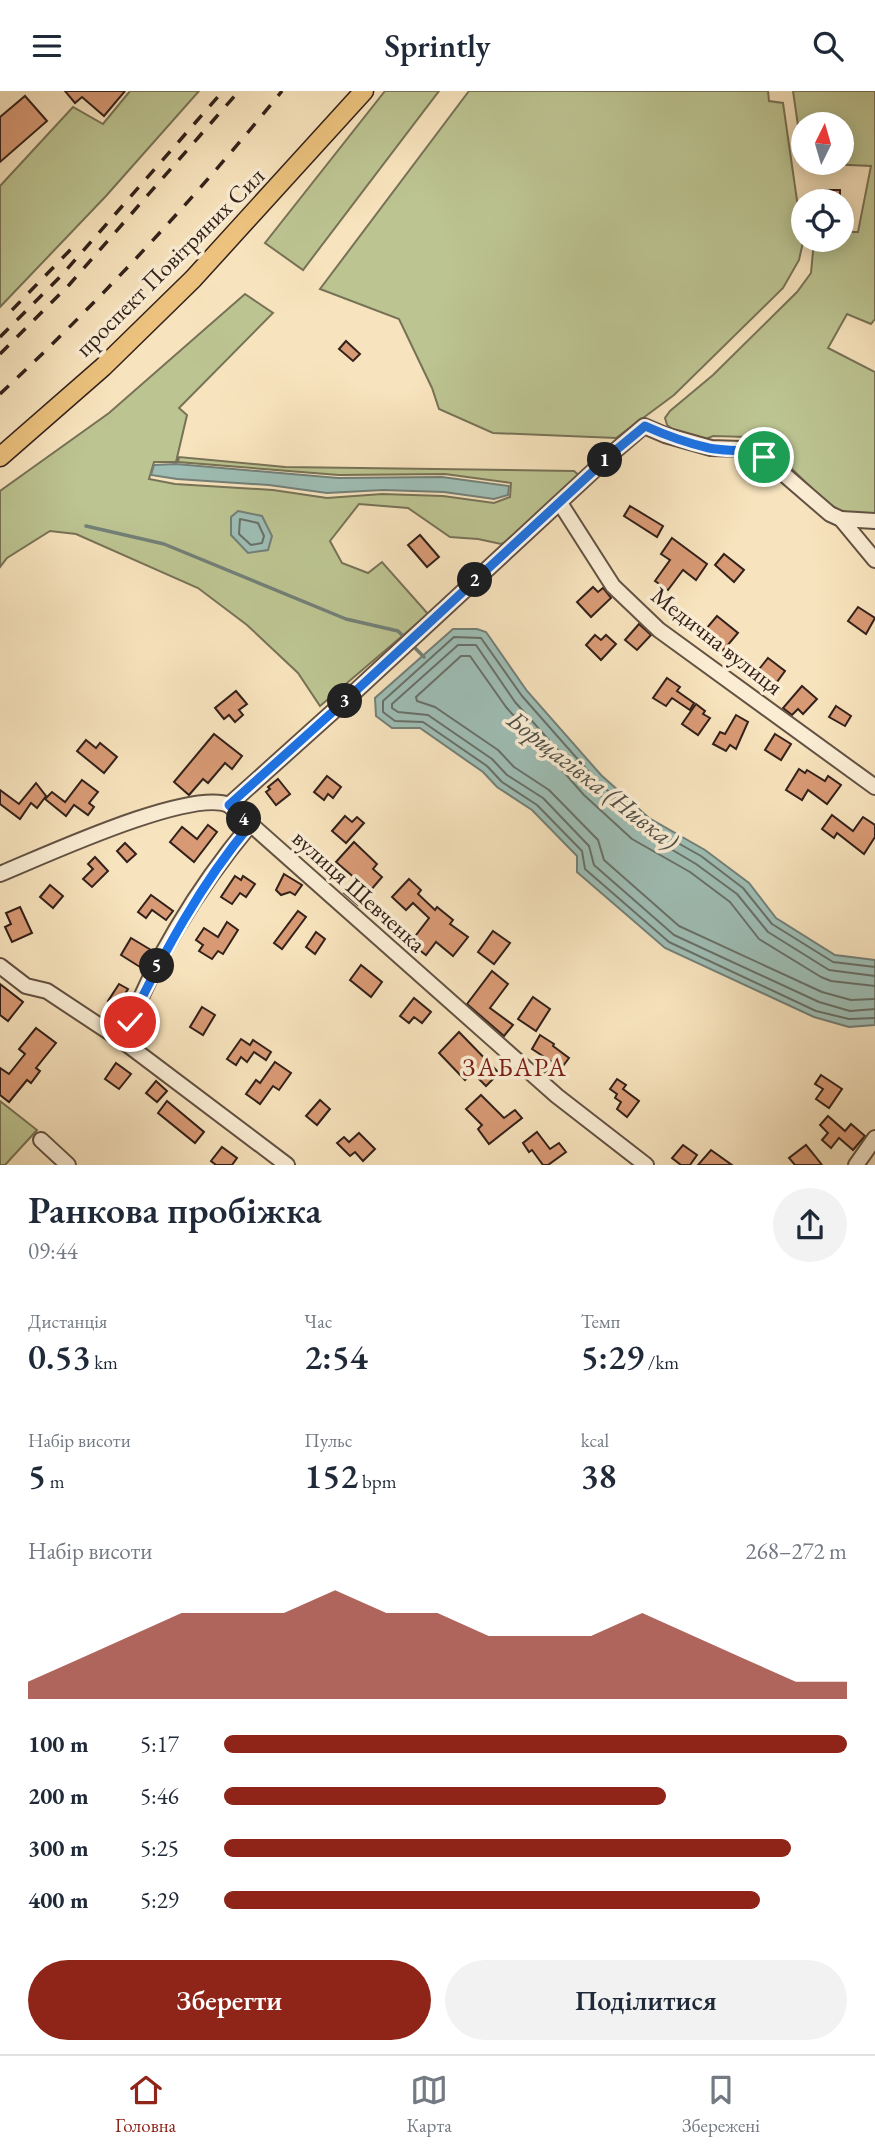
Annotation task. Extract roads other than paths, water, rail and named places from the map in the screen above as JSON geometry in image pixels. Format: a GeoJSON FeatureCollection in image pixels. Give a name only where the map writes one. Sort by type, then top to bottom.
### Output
{"type":"FeatureCollection","features":[{"type":"Feature","properties":{"kind":"main road","name":"проспект Повітряних Сил"},"geometry":{"type":"LineString","coordinates":[[0,457],[103,367],[193,279],[364,91]]}},
{"type":"Feature","properties":{"kind":"street"},"geometry":{"type":"LineString","coordinates":[[0,874],[158,812],[200,802],[221,801],[229,805],[645,426],[665,435],[711,448],[754,452],[764,457],[830,514],[841,519],[875,521]]}},
{"type":"Feature","properties":{"kind":"street","name":"Медична вулиця"},"geometry":{"type":"LineString","coordinates":[[559,503],[613,586],[659,630],[875,787]]}},
{"type":"Feature","properties":{"kind":"street"},"geometry":{"type":"LineString","coordinates":[[841,519],[875,560]]}},
{"type":"Feature","properties":{"kind":"street","name":"вулиця Шевченка"},"geometry":{"type":"LineString","coordinates":[[229,805],[557,1096],[646,1165]]}},
{"type":"Feature","properties":{"kind":"street"},"geometry":{"type":"LineString","coordinates":[[124,1042],[140,1001],[179,926],[228,851],[250,825]]}},
{"type":"Feature","properties":{"kind":"street"},"geometry":{"type":"LineString","coordinates":[[0,966],[26,986],[47,991],[124,1042],[287,1165]]}},
{"type":"Feature","properties":{"kind":"street"},"geometry":{"type":"LineString","coordinates":[[856,1165],[875,1138]]}},
{"type":"Feature","properties":{"kind":"street"},"geometry":{"type":"LineString","coordinates":[[41,1140],[68,1165]]}},
{"type":"Feature","properties":{"kind":"water"},"geometry":{"type":"Polygon","coordinates":[[[176,464],[338,478],[442,477],[509,486],[508,495],[494,499],[444,492],[383,490],[327,493],[151,475],[154,465],[176,464]]]}},
{"type":"Feature","properties":{"kind":"water"},"geometry":{"type":"Polygon","coordinates":[[[238,511],[262,516],[272,536],[268,550],[248,553],[231,535],[231,517],[238,511]]]}},
{"type":"Feature","properties":{"kind":"water"},"geometry":{"type":"Polygon","coordinates":[[[453,629],[477,629],[486,632],[527,691],[601,775],[649,818],[705,850],[749,883],[776,918],[835,955],[875,960],[875,1025],[849,1027],[814,1017],[665,948],[577,872],[577,856],[532,810],[497,787],[483,772],[420,728],[392,728],[376,716],[375,698],[453,629]]]}},
{"type":"Feature","properties":{"kind":"waterway","name":"Борщагівка (Нивка)"},"geometry":{"type":"LineString","coordinates":[[86,526],[164,544],[346,619],[398,631],[407,640]]}},
{"type":"Feature","properties":{"kind":"waterway","name":"Борщагівка (Нивка)"},"geometry":{"type":"LineString","coordinates":[[412,645],[424,657]]}},
{"type":"Feature","properties":{"kind":"railway"},"geometry":{"type":"LineString","coordinates":[[0,337],[61,276],[223,91]]}},
{"type":"Feature","properties":{"kind":"railway"},"geometry":{"type":"LineString","coordinates":[[0,354],[69,285],[239,91]]}},
{"type":"Feature","properties":{"kind":"railway"},"geometry":{"type":"LineString","coordinates":[[0,394],[146,247],[282,91]]}},
{"type":"Feature","properties":{"kind":"railway"},"geometry":{"type":"LineString","coordinates":[[12,310],[75,245]]}},
{"type":"Feature","properties":{"kind":"district","name":"ЗАБАРА"},"geometry":{"type":"Point","coordinates":[515,1067]}}]}
